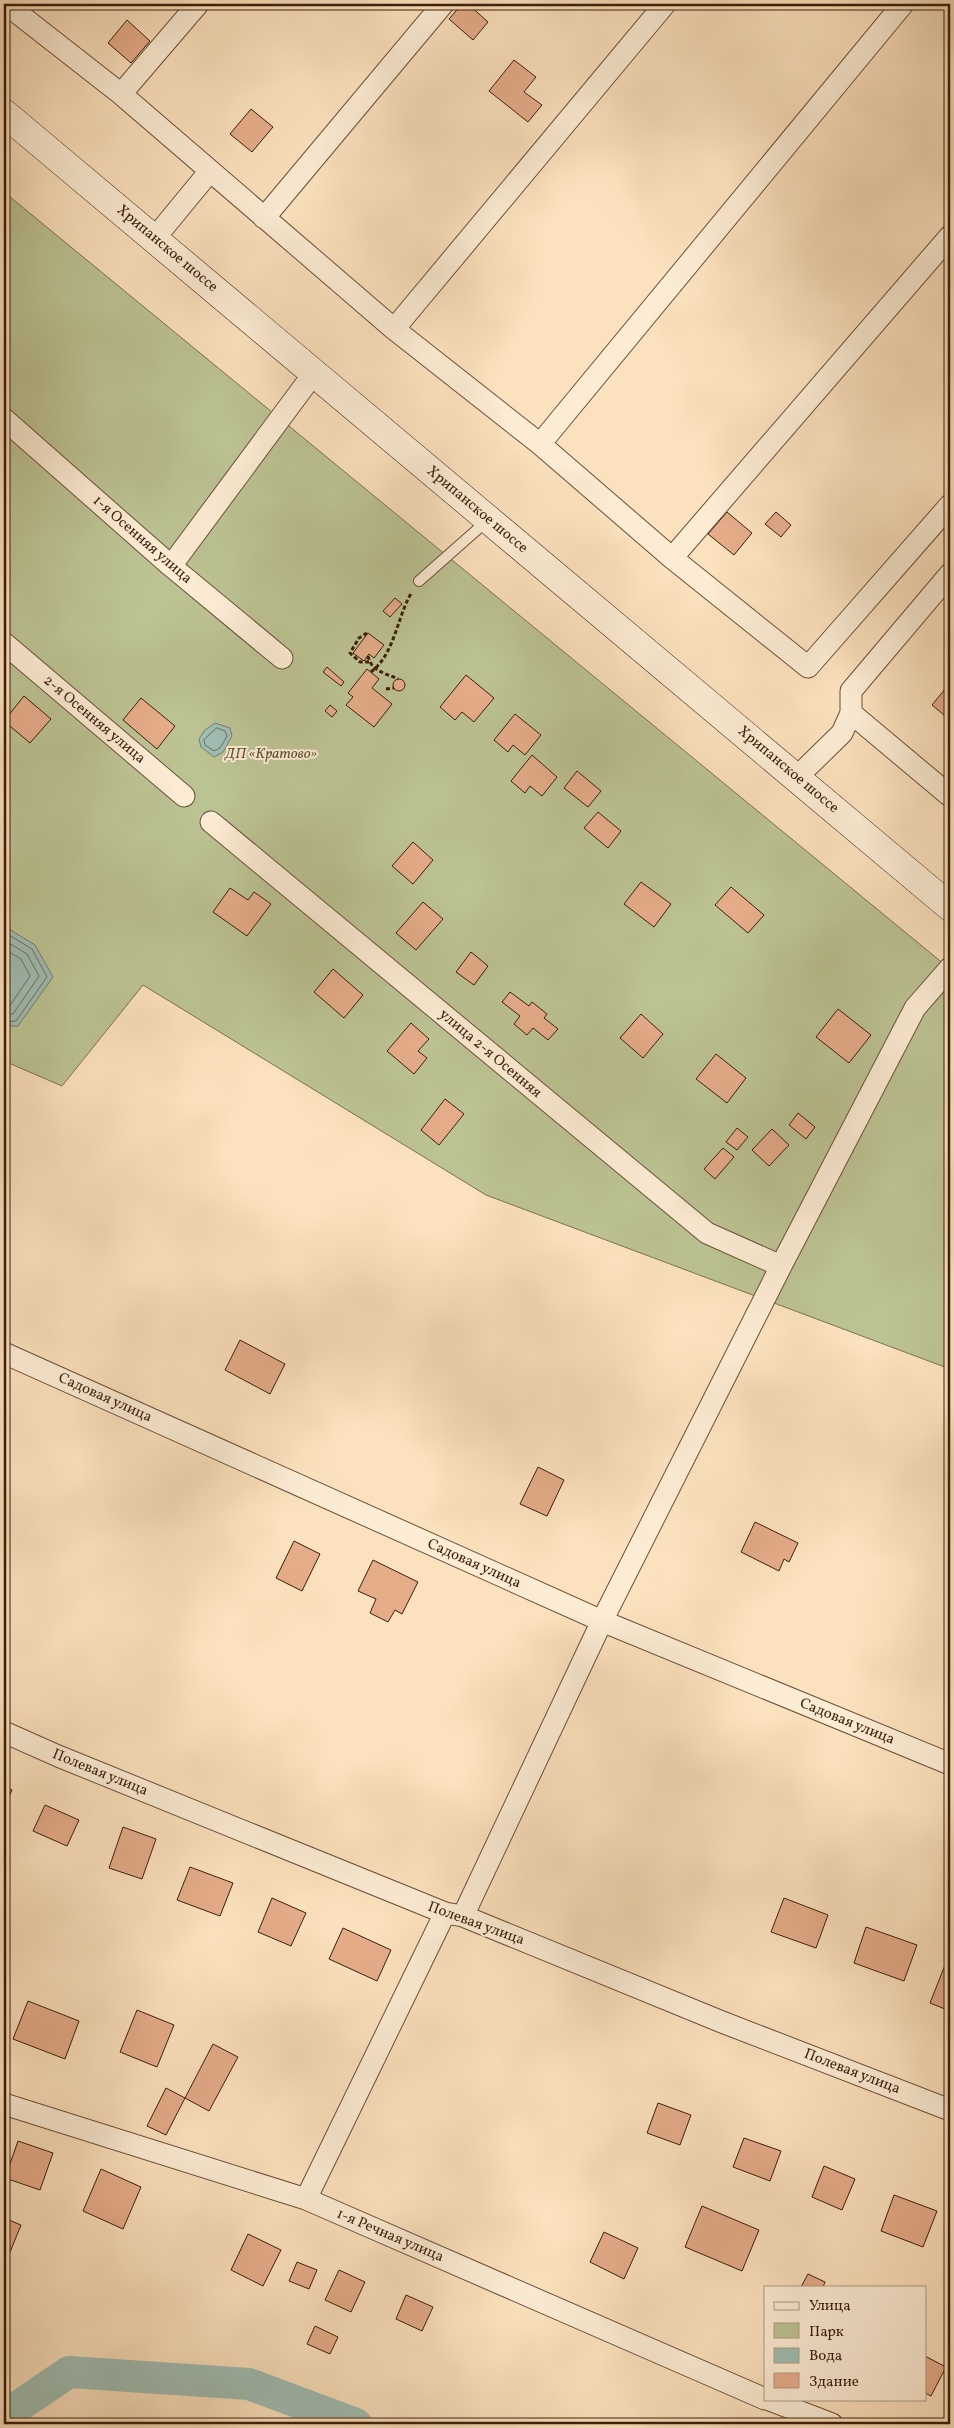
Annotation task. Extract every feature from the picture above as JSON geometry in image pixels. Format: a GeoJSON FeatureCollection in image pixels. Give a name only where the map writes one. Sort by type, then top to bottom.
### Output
{"type":"FeatureCollection","features":[{"type":"Feature","properties":{"kind":"main road","name":"Хрипанское шоссе"},"geometry":{"type":"LineString","coordinates":[[4,113],[950,907]]}},
{"type":"Feature","properties":{"kind":"street"},"geometry":{"type":"LineString","coordinates":[[6,4],[121,94],[394,329],[540,444],[672,558],[808,666],[950,505]]}},
{"type":"Feature","properties":{"kind":"street"},"geometry":{"type":"LineString","coordinates":[[121,94],[198,4]]}},
{"type":"Feature","properties":{"kind":"street"},"geometry":{"type":"LineString","coordinates":[[264,218],[443,4]]}},
{"type":"Feature","properties":{"kind":"street"},"geometry":{"type":"LineString","coordinates":[[394,329],[665,4]]}},
{"type":"Feature","properties":{"kind":"street"},"geometry":{"type":"LineString","coordinates":[[540,444],[903,4]]}},
{"type":"Feature","properties":{"kind":"street"},"geometry":{"type":"LineString","coordinates":[[154,239],[210,172]]}},
{"type":"Feature","properties":{"kind":"street"},"geometry":{"type":"LineString","coordinates":[[672,558],[950,236]]}},
{"type":"Feature","properties":{"kind":"street"},"geometry":{"type":"LineString","coordinates":[[171,566],[314,373]]}},
{"type":"Feature","properties":{"kind":"street","name":"1-я Осенняя улица"},"geometry":{"type":"LineString","coordinates":[[4,419],[171,566],[282,658]]}},
{"type":"Feature","properties":{"kind":"street"},"geometry":{"type":"LineString","coordinates":[[797,777],[842,733],[851,713],[851,691],[950,574]]}},
{"type":"Feature","properties":{"kind":"street","name":"2-я Осенняя улица"},"geometry":{"type":"LineString","coordinates":[[4,643],[184,796]]}},
{"type":"Feature","properties":{"kind":"street"},"geometry":{"type":"LineString","coordinates":[[851,713],[950,796]]}},
{"type":"Feature","properties":{"kind":"street","name":"улица 2-я Осенняя"},"geometry":{"type":"LineString","coordinates":[[211,822],[706,1233],[781,1266]]}},
{"type":"Feature","properties":{"kind":"street"},"geometry":{"type":"LineString","coordinates":[[306,2199],[454,1915],[781,1266],[915,1008],[950,968]]}},
{"type":"Feature","properties":{"kind":"street","name":"Садовая улица"},"geometry":{"type":"LineString","coordinates":[[4,1353],[602,1621],[950,1764]]}},
{"type":"Feature","properties":{"kind":"street","name":"Полевая улица"},"geometry":{"type":"LineString","coordinates":[[4,1732],[58,1756],[454,1915],[722,2022],[950,2110]]}},
{"type":"Feature","properties":{"kind":"street","name":"1-я Речная улица"},"geometry":{"type":"LineString","coordinates":[[4,2104],[306,2199],[764,2398]]}},
{"type":"Feature","properties":{"kind":"street","name":"1-я Речная улица"},"geometry":{"type":"LineString","coordinates":[[769,2400],[832,2424]]}},
{"type":"Feature","properties":{"kind":"lane"},"geometry":{"type":"LineString","coordinates":[[419,581],[488,520]]}},
{"type":"Feature","properties":{"kind":"path"},"geometry":{"type":"LineString","coordinates":[[373,670],[389,647],[404,604],[419,581]]}},
{"type":"Feature","properties":{"kind":"path"},"geometry":{"type":"LineString","coordinates":[[366,633],[359,638],[350,654],[360,662],[369,662]]}},
{"type":"Feature","properties":{"kind":"path"},"geometry":{"type":"LineString","coordinates":[[368,656],[373,670],[398,679]]}},
{"type":"Feature","properties":{"kind":"path"},"geometry":{"type":"LineString","coordinates":[[386,689],[394,688]]}},
{"type":"Feature","properties":{"kind":"green space","name":"ДП «Кратово»"},"geometry":{"type":"Polygon","coordinates":[[[4,192],[950,969],[950,1369],[486,1195],[143,985],[62,1086],[4,1061],[4,192]]]}},
{"type":"Feature","properties":{"kind":"water"},"geometry":{"type":"Polygon","coordinates":[[[215,723],[230,728],[232,736],[223,752],[214,757],[201,747],[199,739],[205,730],[215,723]]]}},
{"type":"Feature","properties":{"kind":"water"},"geometry":{"type":"Polygon","coordinates":[[[4,926],[35,945],[53,977],[18,1026],[4,1026],[4,926]]]}},
{"type":"Feature","properties":{"kind":"building"},"geometry":{"type":"Polygon","coordinates":[[[462,4],[468,4],[488,22],[473,40],[449,19],[462,4]]]}},
{"type":"Feature","properties":{"kind":"building"},"geometry":{"type":"Polygon","coordinates":[[[127,20],[150,41],[131,63],[108,43],[127,20]]]}},
{"type":"Feature","properties":{"kind":"building"},"geometry":{"type":"Polygon","coordinates":[[[514,60],[536,77],[524,92],[542,105],[528,122],[489,91],[514,60]]]}},
{"type":"Feature","properties":{"kind":"building"},"geometry":{"type":"Polygon","coordinates":[[[251,109],[273,127],[252,152],[230,134],[251,109]]]}},
{"type":"Feature","properties":{"kind":"building"},"geometry":{"type":"Polygon","coordinates":[[[727,512],[752,533],[734,555],[708,534],[727,512]]]}},
{"type":"Feature","properties":{"kind":"building"},"geometry":{"type":"Polygon","coordinates":[[[776,512],[791,525],[781,537],[765,524],[776,512]]]}},
{"type":"Feature","properties":{"kind":"building"},"geometry":{"type":"Polygon","coordinates":[[[395,598],[402,604],[390,617],[383,611],[395,598]]]}},
{"type":"Feature","properties":{"kind":"building"},"geometry":{"type":"Polygon","coordinates":[[[368,633],[384,645],[374,658],[369,654],[364,661],[353,653],[368,633]]]}},
{"type":"Feature","properties":{"kind":"building"},"geometry":{"type":"Polygon","coordinates":[[[327,667],[344,682],[341,686],[323,672],[327,667]]]}},
{"type":"Feature","properties":{"kind":"building"},"geometry":{"type":"Polygon","coordinates":[[[367,669],[379,679],[372,688],[392,704],[374,727],[346,705],[353,697],[348,693],[367,669]]]}},
{"type":"Feature","properties":{"kind":"building"},"geometry":{"type":"Polygon","coordinates":[[[466,675],[494,698],[474,722],[462,712],[455,720],[440,707],[466,675]]]}},
{"type":"Feature","properties":{"kind":"building"},"geometry":{"type":"Polygon","coordinates":[[[401,679],[404,680],[404,690],[397,691],[394,690],[393,683],[394,680],[401,679]]]}},
{"type":"Feature","properties":{"kind":"building"},"geometry":{"type":"Polygon","coordinates":[[[950,683],[950,720],[932,705],[950,683]]]}},
{"type":"Feature","properties":{"kind":"building"},"geometry":{"type":"Polygon","coordinates":[[[24,696],[51,719],[30,743],[4,721],[24,696]]]}},
{"type":"Feature","properties":{"kind":"building"},"geometry":{"type":"Polygon","coordinates":[[[141,698],[175,726],[157,749],[123,720],[141,698]]]}},
{"type":"Feature","properties":{"kind":"building"},"geometry":{"type":"Polygon","coordinates":[[[330,705],[337,711],[332,717],[325,711],[330,705]]]}},
{"type":"Feature","properties":{"kind":"building"},"geometry":{"type":"Polygon","coordinates":[[[515,714],[541,735],[525,755],[513,745],[508,752],[494,740],[515,714]]]}},
{"type":"Feature","properties":{"kind":"building"},"geometry":{"type":"Polygon","coordinates":[[[532,755],[557,777],[542,796],[530,786],[525,793],[511,781],[532,755]]]}},
{"type":"Feature","properties":{"kind":"building"},"geometry":{"type":"Polygon","coordinates":[[[577,771],[601,791],[588,807],[564,788],[577,771]]]}},
{"type":"Feature","properties":{"kind":"building"},"geometry":{"type":"Polygon","coordinates":[[[598,812],[621,831],[608,848],[584,828],[598,812]]]}},
{"type":"Feature","properties":{"kind":"building"},"geometry":{"type":"Polygon","coordinates":[[[413,842],[433,860],[413,884],[392,866],[413,842]]]}},
{"type":"Feature","properties":{"kind":"building"},"geometry":{"type":"Polygon","coordinates":[[[641,882],[671,904],[654,927],[624,904],[641,882]]]}},
{"type":"Feature","properties":{"kind":"building"},"geometry":{"type":"Polygon","coordinates":[[[731,887],[764,915],[748,933],[715,905],[731,887]]]}},
{"type":"Feature","properties":{"kind":"building"},"geometry":{"type":"Polygon","coordinates":[[[230,888],[248,900],[254,892],[271,904],[247,936],[213,912],[230,888]]]}},
{"type":"Feature","properties":{"kind":"building"},"geometry":{"type":"Polygon","coordinates":[[[423,902],[443,919],[416,950],[396,933],[423,902]]]}},
{"type":"Feature","properties":{"kind":"building"},"geometry":{"type":"Polygon","coordinates":[[[471,952],[488,966],[474,985],[456,972],[471,952]]]}},
{"type":"Feature","properties":{"kind":"building"},"geometry":{"type":"Polygon","coordinates":[[[333,969],[363,995],[344,1018],[314,992],[333,969]]]}},
{"type":"Feature","properties":{"kind":"building"},"geometry":{"type":"Polygon","coordinates":[[[510,992],[529,1006],[532,1002],[547,1014],[544,1018],[558,1029],[548,1040],[533,1028],[527,1035],[514,1024],[520,1016],[502,1002],[510,992]]]}},
{"type":"Feature","properties":{"kind":"building"},"geometry":{"type":"Polygon","coordinates":[[[838,1009],[871,1035],[849,1063],[816,1037],[838,1009]]]}},
{"type":"Feature","properties":{"kind":"building"},"geometry":{"type":"Polygon","coordinates":[[[641,1014],[663,1034],[643,1058],[620,1038],[641,1014]]]}},
{"type":"Feature","properties":{"kind":"building"},"geometry":{"type":"Polygon","coordinates":[[[411,1023],[429,1039],[418,1051],[427,1058],[414,1074],[387,1051],[411,1023]]]}},
{"type":"Feature","properties":{"kind":"building"},"geometry":{"type":"Polygon","coordinates":[[[716,1054],[746,1078],[727,1103],[696,1079],[716,1054]]]}},
{"type":"Feature","properties":{"kind":"building"},"geometry":{"type":"Polygon","coordinates":[[[445,1099],[464,1114],[439,1145],[421,1130],[445,1099]]]}},
{"type":"Feature","properties":{"kind":"building"},"geometry":{"type":"Polygon","coordinates":[[[798,1113],[815,1127],[806,1139],[789,1125],[798,1113]]]}},
{"type":"Feature","properties":{"kind":"building"},"geometry":{"type":"Polygon","coordinates":[[[737,1128],[748,1137],[737,1150],[726,1142],[737,1128]]]}},
{"type":"Feature","properties":{"kind":"building"},"geometry":{"type":"Polygon","coordinates":[[[772,1129],[789,1145],[769,1166],[752,1150],[772,1129]]]}},
{"type":"Feature","properties":{"kind":"building"},"geometry":{"type":"Polygon","coordinates":[[[723,1148],[734,1157],[715,1179],[704,1169],[723,1148]]]}},
{"type":"Feature","properties":{"kind":"building"},"geometry":{"type":"Polygon","coordinates":[[[240,1340],[285,1364],[270,1394],[225,1370],[240,1340]]]}},
{"type":"Feature","properties":{"kind":"building"},"geometry":{"type":"Polygon","coordinates":[[[538,1467],[564,1480],[547,1516],[520,1504],[538,1467]]]}},
{"type":"Feature","properties":{"kind":"building"},"geometry":{"type":"Polygon","coordinates":[[[755,1522],[798,1543],[789,1562],[784,1559],[779,1571],[741,1552],[755,1522]]]}},
{"type":"Feature","properties":{"kind":"building"},"geometry":{"type":"Polygon","coordinates":[[[294,1541],[320,1554],[302,1591],[276,1578],[294,1541]]]}},
{"type":"Feature","properties":{"kind":"building"},"geometry":{"type":"Polygon","coordinates":[[[373,1560],[418,1582],[402,1614],[395,1610],[388,1622],[370,1613],[376,1599],[358,1591],[373,1560]]]}},
{"type":"Feature","properties":{"kind":"building"},"geometry":{"type":"Polygon","coordinates":[[[4,1786],[12,1790],[4,1808],[4,1786]]]}},
{"type":"Feature","properties":{"kind":"building"},"geometry":{"type":"Polygon","coordinates":[[[45,1805],[79,1820],[67,1846],[33,1831],[45,1805]]]}},
{"type":"Feature","properties":{"kind":"building"},"geometry":{"type":"Polygon","coordinates":[[[123,1827],[156,1839],[142,1879],[109,1868],[123,1827]]]}},
{"type":"Feature","properties":{"kind":"building"},"geometry":{"type":"Polygon","coordinates":[[[190,1867],[233,1883],[220,1916],[177,1900],[190,1867]]]}},
{"type":"Feature","properties":{"kind":"building"},"geometry":{"type":"Polygon","coordinates":[[[272,1898],[306,1913],[291,1946],[258,1932],[272,1898]]]}},
{"type":"Feature","properties":{"kind":"building"},"geometry":{"type":"Polygon","coordinates":[[[784,1898],[828,1915],[816,1948],[771,1932],[784,1898]]]}},
{"type":"Feature","properties":{"kind":"building"},"geometry":{"type":"Polygon","coordinates":[[[866,1927],[917,1945],[904,1981],[854,1963],[866,1927]]]}},
{"type":"Feature","properties":{"kind":"building"},"geometry":{"type":"Polygon","coordinates":[[[343,1928],[391,1950],[377,1981],[329,1959],[343,1928]]]}},
{"type":"Feature","properties":{"kind":"building"},"geometry":{"type":"Polygon","coordinates":[[[947,1960],[950,1962],[950,2011],[930,2003],[947,1960]]]}},
{"type":"Feature","properties":{"kind":"building"},"geometry":{"type":"Polygon","coordinates":[[[28,2001],[79,2021],[65,2059],[13,2039],[28,2001]]]}},
{"type":"Feature","properties":{"kind":"building"},"geometry":{"type":"Polygon","coordinates":[[[137,2010],[174,2025],[157,2067],[120,2052],[137,2010]]]}},
{"type":"Feature","properties":{"kind":"building"},"geometry":{"type":"Polygon","coordinates":[[[213,2044],[238,2057],[209,2111],[185,2098],[213,2044]]]}},
{"type":"Feature","properties":{"kind":"building"},"geometry":{"type":"Polygon","coordinates":[[[166,2088],[185,2098],[166,2135],[147,2126],[166,2088]]]}},
{"type":"Feature","properties":{"kind":"building"},"geometry":{"type":"Polygon","coordinates":[[[658,2103],[691,2115],[680,2145],[647,2133],[658,2103]]]}},
{"type":"Feature","properties":{"kind":"building"},"geometry":{"type":"Polygon","coordinates":[[[744,2138],[781,2151],[770,2181],[733,2167],[744,2138]]]}},
{"type":"Feature","properties":{"kind":"building"},"geometry":{"type":"Polygon","coordinates":[[[18,2141],[53,2153],[40,2190],[5,2178],[18,2141]]]}},
{"type":"Feature","properties":{"kind":"building"},"geometry":{"type":"Polygon","coordinates":[[[824,2166],[855,2179],[842,2210],[812,2197],[824,2166]]]}},
{"type":"Feature","properties":{"kind":"building"},"geometry":{"type":"Polygon","coordinates":[[[101,2169],[141,2187],[123,2229],[83,2211],[101,2169]]]}},
{"type":"Feature","properties":{"kind":"building"},"geometry":{"type":"Polygon","coordinates":[[[894,2195],[937,2211],[923,2247],[881,2231],[894,2195]]]}},
{"type":"Feature","properties":{"kind":"building"},"geometry":{"type":"Polygon","coordinates":[[[702,2206],[759,2230],[742,2271],[685,2247],[702,2206]]]}},
{"type":"Feature","properties":{"kind":"building"},"geometry":{"type":"Polygon","coordinates":[[[4,2218],[21,2225],[8,2257],[4,2255],[4,2218]]]}},
{"type":"Feature","properties":{"kind":"building"},"geometry":{"type":"Polygon","coordinates":[[[604,2232],[638,2248],[624,2279],[590,2262],[604,2232]]]}},
{"type":"Feature","properties":{"kind":"building"},"geometry":{"type":"Polygon","coordinates":[[[248,2234],[281,2250],[263,2286],[231,2270],[248,2234]]]}},
{"type":"Feature","properties":{"kind":"building"},"geometry":{"type":"Polygon","coordinates":[[[297,2262],[317,2270],[309,2289],[289,2281],[297,2262]]]}},
{"type":"Feature","properties":{"kind":"building"},"geometry":{"type":"Polygon","coordinates":[[[339,2270],[365,2282],[351,2312],[325,2300],[339,2270]]]}},
{"type":"Feature","properties":{"kind":"building"},"geometry":{"type":"Polygon","coordinates":[[[808,2274],[825,2282],[823,2286],[802,2286],[808,2274]]]}},
{"type":"Feature","properties":{"kind":"building"},"geometry":{"type":"Polygon","coordinates":[[[406,2295],[433,2307],[422,2331],[396,2319],[406,2295]]]}},
{"type":"Feature","properties":{"kind":"building"},"geometry":{"type":"Polygon","coordinates":[[[315,2326],[338,2337],[330,2354],[307,2344],[315,2326]]]}},
{"type":"Feature","properties":{"kind":"building"},"geometry":{"type":"Polygon","coordinates":[[[926,2357],[946,2367],[931,2396],[926,2394],[926,2357]]]}},
{"type":"Feature","properties":{"kind":"waterway"},"geometry":{"type":"LineString","coordinates":[[4,2416],[69,2372],[249,2384],[356,2424]]}}]}
